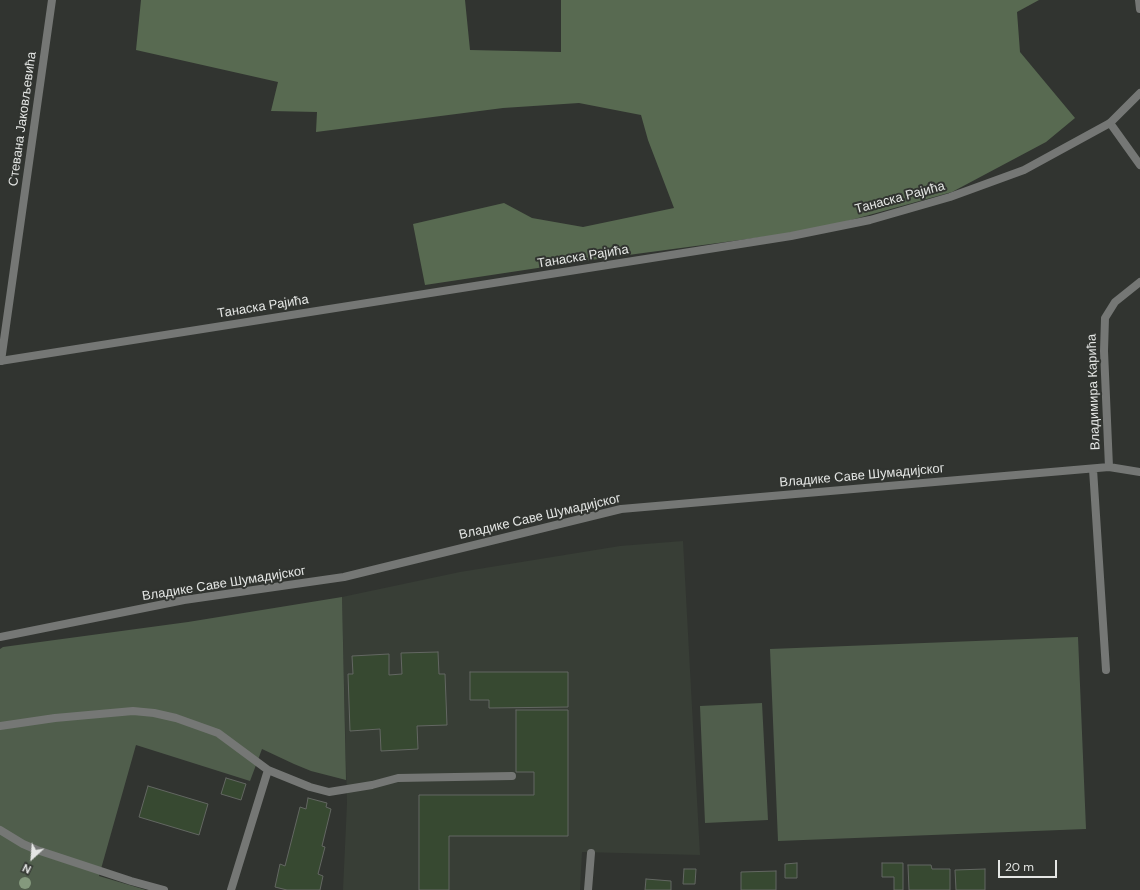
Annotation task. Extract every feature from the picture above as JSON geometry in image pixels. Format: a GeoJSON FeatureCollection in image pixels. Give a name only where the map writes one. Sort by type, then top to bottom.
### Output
{"type":"FeatureCollection","features":[{"type":"Feature","properties":{"kind":"street","name":"Стевана Јаковљевића"},"geometry":{"type":"LineString","coordinates":[[0,361],[52,0]]}},
{"type":"Feature","properties":{"kind":"street"},"geometry":{"type":"LineString","coordinates":[[1139,0],[1140,9]]}},
{"type":"Feature","properties":{"kind":"street","name":"Танаска Рајића"},"geometry":{"type":"LineString","coordinates":[[0,361],[791,236],[870,220],[950,197],[1024,170],[1110,123],[1140,93]]}},
{"type":"Feature","properties":{"kind":"street"},"geometry":{"type":"LineString","coordinates":[[1110,123],[1140,165]]}},
{"type":"Feature","properties":{"kind":"street","name":"Владимира Карића"},"geometry":{"type":"LineString","coordinates":[[1109,467],[1104,351],[1105,318],[1115,302],[1140,282]]}},
{"type":"Feature","properties":{"kind":"street","name":"Владике Саве Шумадијског"},"geometry":{"type":"LineString","coordinates":[[0,637],[184,600],[344,577],[621,509],[1109,467],[1140,472]]}},
{"type":"Feature","properties":{"kind":"street"},"geometry":{"type":"LineString","coordinates":[[1093,469],[1106,670]]}},
{"type":"Feature","properties":{"kind":"street"},"geometry":{"type":"LineString","coordinates":[[0,726],[55,718],[133,711],[154,713],[176,718],[218,733],[268,770],[310,787],[329,792],[372,785],[398,778],[512,776]]}},
{"type":"Feature","properties":{"kind":"street"},"geometry":{"type":"LineString","coordinates":[[231,890],[268,770]]}},
{"type":"Feature","properties":{"kind":"street"},"geometry":{"type":"LineString","coordinates":[[0,830],[23,844],[37,850],[131,881],[164,890]]}},
{"type":"Feature","properties":{"kind":"street"},"geometry":{"type":"LineString","coordinates":[[588,890],[591,852]]}},
{"type":"Feature","properties":{"kind":"shaded area"},"geometry":{"type":"Polygon","coordinates":[[[683,541],[700,855],[582,852],[580,890],[343,890],[347,803],[342,597],[460,572],[620,546],[683,541]]]}},
{"type":"Feature","properties":{"kind":"green space"},"geometry":{"type":"Polygon","coordinates":[[[141,0],[465,0],[470,50],[561,52],[561,0],[1039,0],[1017,12],[1020,52],[1075,118],[1046,142],[952,192],[815,230],[591,260],[425,285],[413,224],[504,203],[532,218],[583,227],[674,208],[648,140],[641,115],[579,103],[503,108],[316,132],[317,112],[271,111],[278,82],[136,50],[141,0]]]}},
{"type":"Feature","properties":{"kind":"green space"},"geometry":{"type":"Polygon","coordinates":[[[342,597],[346,780],[311,771],[262,749],[250,781],[136,745],[99,876],[146,890],[0,890],[0,649],[3,647],[188,622],[342,597]]]}},
{"type":"Feature","properties":{"kind":"green space"},"geometry":{"type":"Polygon","coordinates":[[[1078,637],[1086,829],[778,841],[770,649],[1078,637]]]}},
{"type":"Feature","properties":{"kind":"green space"},"geometry":{"type":"Polygon","coordinates":[[[762,703],[768,820],[705,823],[700,706],[762,703]]]}},
{"type":"Feature","properties":{"kind":"building"},"geometry":{"type":"Polygon","coordinates":[[[438,652],[439,674],[445,674],[447,725],[417,726],[418,749],[381,751],[380,729],[350,731],[348,674],[353,674],[352,656],[389,654],[389,675],[402,674],[401,653],[438,652]]]}},
{"type":"Feature","properties":{"kind":"building"},"geometry":{"type":"Polygon","coordinates":[[[470,672],[568,672],[568,707],[489,708],[489,700],[470,700],[470,672]]]}},
{"type":"Feature","properties":{"kind":"building"},"geometry":{"type":"Polygon","coordinates":[[[516,710],[568,710],[568,836],[449,836],[449,890],[419,890],[419,795],[534,795],[534,772],[516,772],[516,710]]]}},
{"type":"Feature","properties":{"kind":"building"},"geometry":{"type":"Polygon","coordinates":[[[226,778],[246,784],[241,800],[221,794],[226,778]]]}},
{"type":"Feature","properties":{"kind":"building"},"geometry":{"type":"Polygon","coordinates":[[[148,786],[208,804],[199,835],[139,817],[148,786]]]}},
{"type":"Feature","properties":{"kind":"building"},"geometry":{"type":"Polygon","coordinates":[[[308,798],[327,803],[326,807],[331,809],[322,846],[325,847],[318,874],[323,876],[320,890],[287,890],[275,887],[280,864],[285,866],[300,807],[306,809],[308,798]]]}},
{"type":"Feature","properties":{"kind":"building"},"geometry":{"type":"Polygon","coordinates":[[[797,863],[797,878],[785,878],[785,864],[797,863]]]}},
{"type":"Feature","properties":{"kind":"building"},"geometry":{"type":"Polygon","coordinates":[[[882,863],[903,863],[903,890],[894,890],[894,877],[882,877],[882,863]]]}},
{"type":"Feature","properties":{"kind":"building"},"geometry":{"type":"Polygon","coordinates":[[[908,865],[931,865],[932,869],[950,869],[950,890],[909,890],[908,865]]]}},
{"type":"Feature","properties":{"kind":"building"},"geometry":{"type":"Polygon","coordinates":[[[684,869],[696,869],[695,884],[683,884],[684,869]]]}},
{"type":"Feature","properties":{"kind":"building"},"geometry":{"type":"Polygon","coordinates":[[[985,869],[985,890],[956,890],[955,870],[985,869]]]}},
{"type":"Feature","properties":{"kind":"building"},"geometry":{"type":"Polygon","coordinates":[[[776,871],[776,890],[741,890],[741,872],[776,871]]]}},
{"type":"Feature","properties":{"kind":"building"},"geometry":{"type":"Polygon","coordinates":[[[646,879],[671,881],[671,890],[645,890],[646,879]]]}}]}
